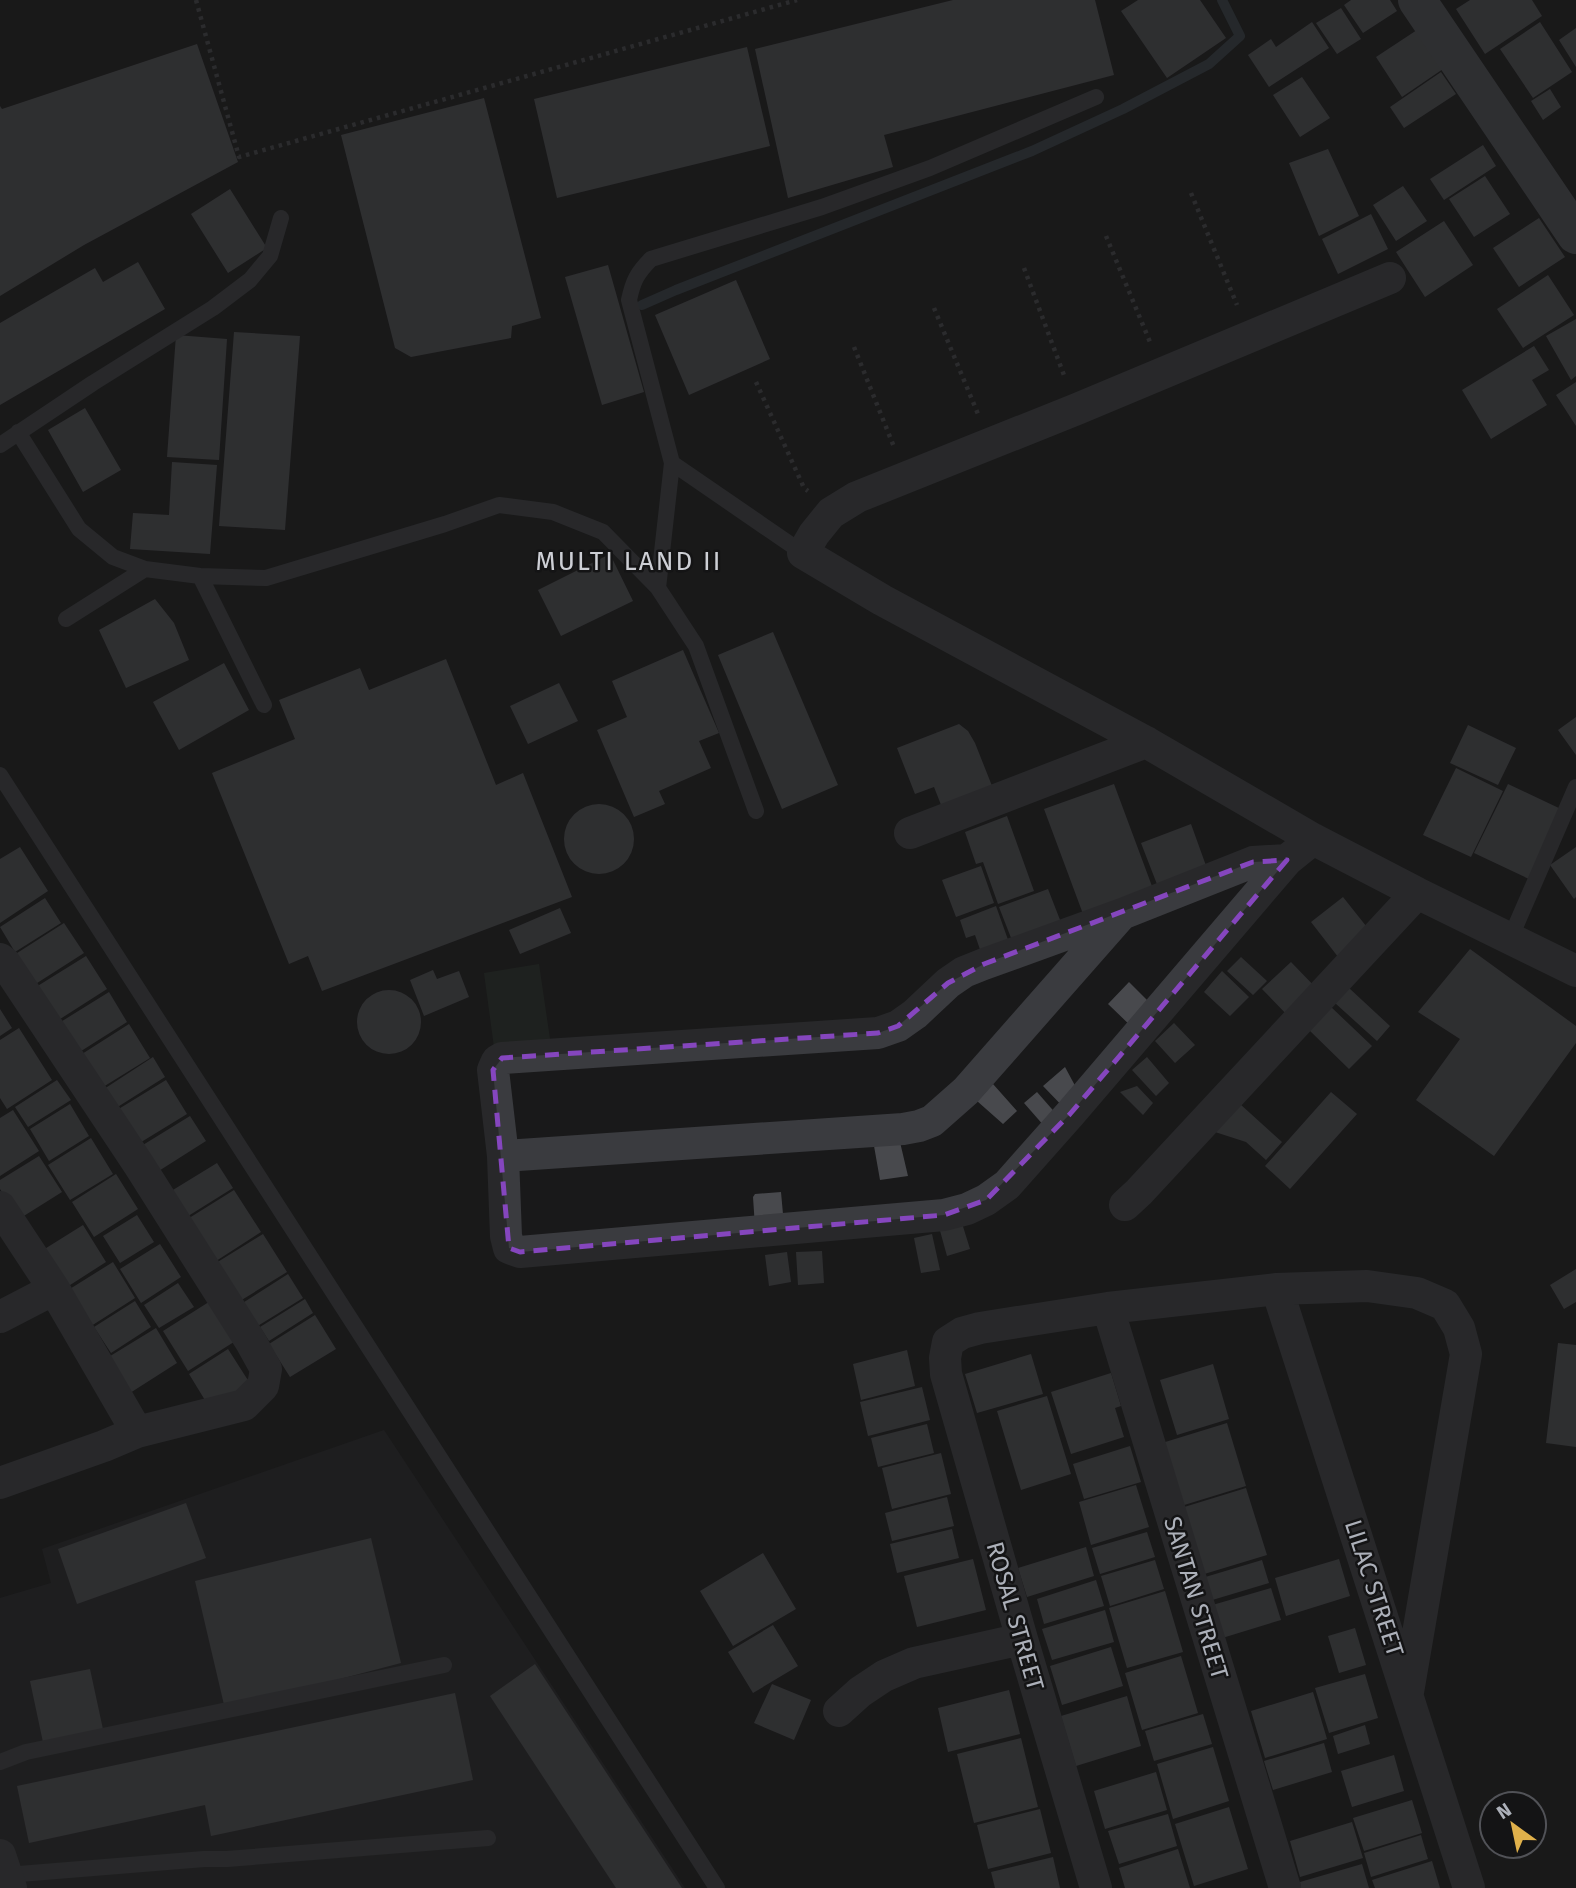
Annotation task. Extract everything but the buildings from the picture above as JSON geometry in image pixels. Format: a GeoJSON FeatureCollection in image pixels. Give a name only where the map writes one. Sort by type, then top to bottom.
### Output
{"type":"FeatureCollection","features":[{"type":"Feature","properties":{"kind":"main road"},"geometry":{"type":"LineString","coordinates":[[1417,0],[1576,235]]}},
{"type":"Feature","properties":{"kind":"street"},"geometry":{"type":"LineString","coordinates":[[1390,278],[1077,410],[857,497],[831,513],[803,553],[882,600],[1146,742],[1313,839],[1576,971]]}},
{"type":"Feature","properties":{"kind":"street"},"geometry":{"type":"LineString","coordinates":[[909,833],[1146,742]]}},
{"type":"Feature","properties":{"kind":"street"},"geometry":{"type":"LineString","coordinates":[[1287,860],[1253,862],[964,972],[915,1014],[898,1026],[878,1033],[502,1058],[497,1061],[493,1070],[503,1156],[509,1248],[520,1252],[944,1215],[986,1200],[1007,1185],[1287,860],[1313,839]]}},
{"type":"Feature","properties":{"kind":"street"},"geometry":{"type":"LineString","coordinates":[[1125,1205],[1417,893]]}},
{"type":"Feature","properties":{"kind":"street"},"geometry":{"type":"LineString","coordinates":[[503,1156],[903,1129],[932,1121],[966,1091],[1122,914]]}},
{"type":"Feature","properties":{"kind":"street"},"geometry":{"type":"LineString","coordinates":[[0,959],[139,1165],[251,1342],[265,1369],[262,1387],[244,1405],[137,1432],[0,1483]]}},
{"type":"Feature","properties":{"kind":"street"},"geometry":{"type":"LineString","coordinates":[[0,1206],[54,1289],[137,1432]]}},
{"type":"Feature","properties":{"kind":"street"},"geometry":{"type":"LineString","coordinates":[[1108,1308],[1277,1289],[1367,1286],[1417,1293],[1445,1305],[1459,1328],[1465,1354],[1408,1692]]}},
{"type":"Feature","properties":{"kind":"street"},"geometry":{"type":"LineString","coordinates":[[0,1317],[54,1289]]}},
{"type":"Feature","properties":{"kind":"street","name":"LILAC STREET"},"geometry":{"type":"LineString","coordinates":[[1277,1289],[1469,1888]]}},
{"type":"Feature","properties":{"kind":"street","name":"ROSAL STREET"},"geometry":{"type":"LineString","coordinates":[[1096,1888],[1021,1639],[946,1374],[945,1358],[948,1342],[962,1333],[1108,1308]]}},
{"type":"Feature","properties":{"kind":"street","name":"SANTAN STREET"},"geometry":{"type":"LineString","coordinates":[[1108,1308],[1285,1888]]}},
{"type":"Feature","properties":{"kind":"street"},"geometry":{"type":"LineString","coordinates":[[839,1712],[860,1692],[884,1676],[914,1663],[1021,1639]]}},
{"type":"Feature","properties":{"kind":"lane"},"geometry":{"type":"LineString","coordinates":[[658,588],[672,463],[629,300],[640,270],[651,259],[822,207],[930,168],[1096,97]]}},
{"type":"Feature","properties":{"kind":"lane"},"geometry":{"type":"LineString","coordinates":[[0,445],[213,307],[250,280],[270,256],[281,218]]}},
{"type":"Feature","properties":{"kind":"lane"},"geometry":{"type":"LineString","coordinates":[[18,432],[79,529],[113,557],[145,569],[200,576],[266,578],[499,505],[553,512],[603,532],[658,588],[696,646],[756,811]]}},
{"type":"Feature","properties":{"kind":"lane"},"geometry":{"type":"LineString","coordinates":[[672,463],[803,553]]}},
{"type":"Feature","properties":{"kind":"lane"},"geometry":{"type":"LineString","coordinates":[[66,619],[145,569]]}},
{"type":"Feature","properties":{"kind":"lane"},"geometry":{"type":"LineString","coordinates":[[200,576],[264,705]]}},
{"type":"Feature","properties":{"kind":"lane"},"geometry":{"type":"LineString","coordinates":[[0,775],[717,1888]]}},
{"type":"Feature","properties":{"kind":"lane"},"geometry":{"type":"LineString","coordinates":[[1510,939],[1576,787]]}},
{"type":"Feature","properties":{"kind":"lane"},"geometry":{"type":"LineString","coordinates":[[0,1762],[26,1752],[444,1665]]}},
{"type":"Feature","properties":{"kind":"lane"},"geometry":{"type":"LineString","coordinates":[[6,1873],[488,1839]]}},
{"type":"Feature","properties":{"kind":"path"},"geometry":{"type":"LineString","coordinates":[[196,0],[240,157],[797,0]]}},
{"type":"Feature","properties":{"kind":"path"},"geometry":{"type":"LineString","coordinates":[[1191,193],[1251,337]]}},
{"type":"Feature","properties":{"kind":"path"},"geometry":{"type":"LineString","coordinates":[[1106,236],[1162,373]]}},
{"type":"Feature","properties":{"kind":"path"},"geometry":{"type":"LineString","coordinates":[[1024,268],[1077,410]]}},
{"type":"Feature","properties":{"kind":"path"},"geometry":{"type":"LineString","coordinates":[[933,308],[990,444]]}},
{"type":"Feature","properties":{"kind":"path"},"geometry":{"type":"LineString","coordinates":[[854,347],[906,478]]}},
{"type":"Feature","properties":{"kind":"path"},"geometry":{"type":"LineString","coordinates":[[756,382],[804,488],[831,513]]}},
{"type":"Feature","properties":{"kind":"highlighted area"},"geometry":{"type":"Polygon","coordinates":[[[1287,860],[1070,1114],[986,1200],[944,1215],[520,1252],[509,1248],[493,1070],[502,1058],[878,1033],[898,1026],[948,983],[984,964],[1253,862],[1287,860]]]}},
{"type":"Feature","properties":{"kind":"shaded area"},"geometry":{"type":"Polygon","coordinates":[[[539,964],[550,1039],[494,1047],[484,973],[539,964]]]}},
{"type":"Feature","properties":{"kind":"shaded area"},"geometry":{"type":"Polygon","coordinates":[[[384,1430],[685,1888],[0,1888],[0,1598],[51,1583],[42,1549],[384,1430]]]}},
{"type":"Feature","properties":{"kind":"waterway"},"geometry":{"type":"LineString","coordinates":[[642,305],[1032,151],[1123,109],[1209,64],[1240,36],[1222,0]]}},
{"type":"Feature","properties":{"kind":"district","name":"MULTI LAND II"},"geometry":{"type":"Point","coordinates":[629,561]}}]}
